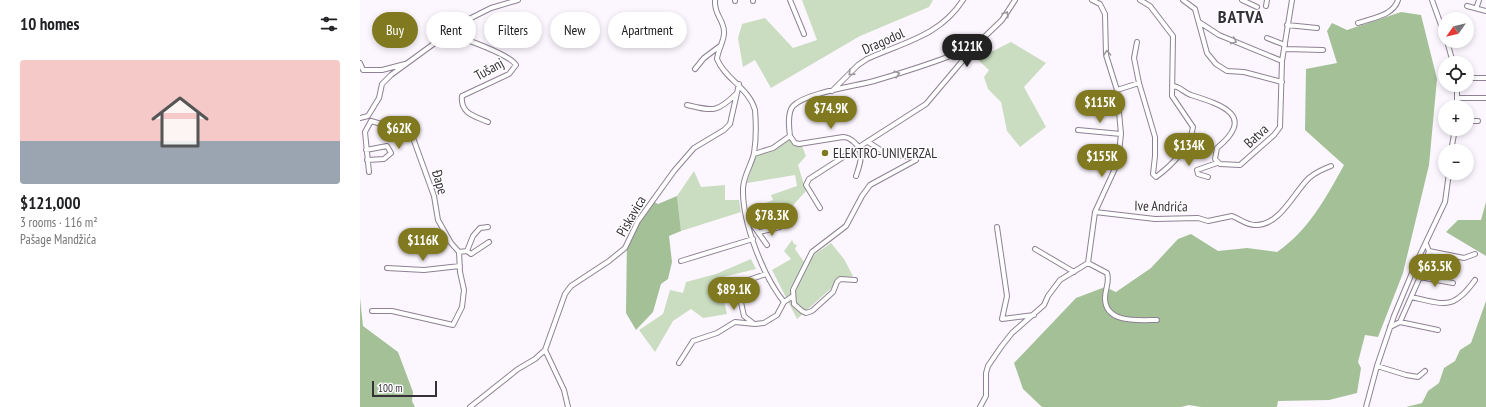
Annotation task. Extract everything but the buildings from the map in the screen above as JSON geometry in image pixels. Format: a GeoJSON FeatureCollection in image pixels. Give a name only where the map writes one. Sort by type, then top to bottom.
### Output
{"type":"FeatureCollection","features":[{"type":"Feature","properties":{"kind":"street"},"geometry":{"type":"LineString","coordinates":[[476,16],[491,8],[518,0]]}},
{"type":"Feature","properties":{"kind":"street"},"geometry":{"type":"LineString","coordinates":[[715,0],[715,10],[724,29],[724,36],[717,59],[719,64],[739,84],[753,103],[755,110],[754,154],[747,168],[743,188],[752,239],[766,274],[784,302]]}},
{"type":"Feature","properties":{"kind":"street"},"geometry":{"type":"LineString","coordinates":[[790,0],[804,34]]}},
{"type":"Feature","properties":{"kind":"street","name":"Dragodol"},"geometry":{"type":"LineString","coordinates":[[790,136],[790,118],[793,106],[818,94],[832,91],[858,65],[867,59],[937,28],[955,13],[963,0]]}},
{"type":"Feature","properties":{"kind":"street"},"geometry":{"type":"LineString","coordinates":[[820,208],[806,182],[926,104],[948,80],[975,46],[996,27],[1015,0]]}},
{"type":"Feature","properties":{"kind":"street"},"geometry":{"type":"LineString","coordinates":[[980,407],[986,396],[986,373],[988,366],[1012,334],[1035,315],[1044,305],[1048,296],[1060,280],[1088,263],[1096,212],[1118,162],[1120,134],[1117,90],[1107,61],[1106,22],[1103,9],[1100,4],[1092,0]]}},
{"type":"Feature","properties":{"kind":"street","name":"Ive Andrića"},"geometry":{"type":"LineString","coordinates":[[1137,42],[1134,58],[1154,137],[1156,156],[1153,174],[1155,178],[1185,147],[1192,132],[1192,125],[1173,98],[1173,36],[1150,6],[1140,0]]}},
{"type":"Feature","properties":{"kind":"street"},"geometry":{"type":"LineString","coordinates":[[1183,0],[1195,9],[1200,22],[1207,53],[1216,64],[1225,70],[1244,72],[1282,82]]}},
{"type":"Feature","properties":{"kind":"street"},"geometry":{"type":"LineString","coordinates":[[1242,0],[1257,7]]}},
{"type":"Feature","properties":{"kind":"street"},"geometry":{"type":"LineString","coordinates":[[1266,6],[1267,0]]}},
{"type":"Feature","properties":{"kind":"street","name":"Batva"},"geometry":{"type":"LineString","coordinates":[[1208,177],[1198,174],[1197,170],[1217,163],[1240,165],[1277,132],[1280,126],[1282,61],[1292,0]]}},
{"type":"Feature","properties":{"kind":"street"},"geometry":{"type":"LineString","coordinates":[[1358,23],[1389,13],[1396,7],[1398,0]]}},
{"type":"Feature","properties":{"kind":"street"},"geometry":{"type":"LineString","coordinates":[[1432,0],[1438,17]]}},
{"type":"Feature","properties":{"kind":"street"},"geometry":{"type":"LineString","coordinates":[[1477,6],[1479,0]]}},
{"type":"Feature","properties":{"kind":"street"},"geometry":{"type":"LineString","coordinates":[[1467,6],[1486,12]]}},
{"type":"Feature","properties":{"kind":"street"},"geometry":{"type":"LineString","coordinates":[[1200,22],[1219,35],[1282,61]]}},
{"type":"Feature","properties":{"kind":"street"},"geometry":{"type":"LineString","coordinates":[[1288,25],[1317,28]]}},
{"type":"Feature","properties":{"kind":"street"},"geometry":{"type":"LineString","coordinates":[[1267,38],[1285,47],[1323,50]]}},
{"type":"Feature","properties":{"kind":"street","name":"Tušanj"},"geometry":{"type":"LineString","coordinates":[[476,44],[513,60],[516,65],[509,74],[462,96],[464,109],[469,114],[488,122]]}},
{"type":"Feature","properties":{"kind":"street"},"geometry":{"type":"LineString","coordinates":[[695,69],[704,58],[720,46]]}},
{"type":"Feature","properties":{"kind":"street"},"geometry":{"type":"LineString","coordinates":[[832,91],[936,62],[975,46]]}},
{"type":"Feature","properties":{"kind":"street"},"geometry":{"type":"LineString","coordinates":[[360,118],[368,116],[379,98],[382,84],[391,75],[429,48]]}},
{"type":"Feature","properties":{"kind":"street"},"geometry":{"type":"LineString","coordinates":[[360,63],[361,69],[382,70],[408,64]]}},
{"type":"Feature","properties":{"kind":"street"},"geometry":{"type":"LineString","coordinates":[[1474,78],[1486,78]]}},
{"type":"Feature","properties":{"kind":"street"},"geometry":{"type":"LineString","coordinates":[[1117,90],[1139,82]]}},
{"type":"Feature","properties":{"kind":"street","name":"Piskavica"},"geometry":{"type":"LineString","coordinates":[[545,350],[565,294],[572,286],[609,262],[625,248],[638,221],[674,171],[694,148],[724,130],[730,124],[739,84]]}},
{"type":"Feature","properties":{"kind":"street","name":"Batva"},"geometry":{"type":"LineString","coordinates":[[1172,86],[1178,87],[1186,94],[1220,104],[1231,115],[1234,122],[1234,131],[1227,141],[1216,150],[1215,157],[1217,163]]}},
{"type":"Feature","properties":{"kind":"street"},"geometry":{"type":"LineString","coordinates":[[1457,92],[1457,98],[1486,98]]}},
{"type":"Feature","properties":{"kind":"street"},"geometry":{"type":"LineString","coordinates":[[687,105],[713,110],[724,105],[737,93]]}},
{"type":"Feature","properties":{"kind":"street"},"geometry":{"type":"LineString","coordinates":[[368,116],[371,121],[365,132],[369,172]]}},
{"type":"Feature","properties":{"kind":"street","name":"Đape"},"geometry":{"type":"LineString","coordinates":[[371,121],[392,127],[401,126],[413,138],[434,196],[438,220],[447,237],[459,252]]}},
{"type":"Feature","properties":{"kind":"street"},"geometry":{"type":"LineString","coordinates":[[1078,130],[1120,134]]}},
{"type":"Feature","properties":{"kind":"street"},"geometry":{"type":"LineString","coordinates":[[754,154],[773,148],[790,136],[795,143],[799,144],[846,137],[859,147],[861,153],[856,176]]}},
{"type":"Feature","properties":{"kind":"street"},"geometry":{"type":"LineString","coordinates":[[855,280],[847,281],[840,279],[827,298],[812,311],[806,313],[794,304],[792,296],[793,290],[812,252],[846,226],[868,187],[916,160],[912,157],[887,154],[868,142]]}},
{"type":"Feature","properties":{"kind":"street"},"geometry":{"type":"LineString","coordinates":[[366,150],[387,146],[391,153],[384,158],[367,160]]}},
{"type":"Feature","properties":{"kind":"street","name":"Ive Andrića"},"geometry":{"type":"LineString","coordinates":[[1096,212],[1155,219],[1198,218],[1208,221],[1232,216],[1245,223],[1255,225],[1270,221],[1289,204],[1308,179],[1317,172],[1331,166]]}},
{"type":"Feature","properties":{"kind":"street"},"geometry":{"type":"LineString","coordinates":[[1366,407],[1377,366],[1390,327],[1417,261],[1445,202],[1448,180]]}},
{"type":"Feature","properties":{"kind":"street"},"geometry":{"type":"LineString","coordinates":[[747,216],[760,232],[766,244]]}},
{"type":"Feature","properties":{"kind":"street"},"geometry":{"type":"LineString","coordinates":[[760,232],[780,226]]}},
{"type":"Feature","properties":{"kind":"street"},"geometry":{"type":"LineString","coordinates":[[467,251],[473,236],[480,228],[488,227]]}},
{"type":"Feature","properties":{"kind":"street"},"geometry":{"type":"LineString","coordinates":[[997,227],[1007,296],[1002,319],[1035,315]]}},
{"type":"Feature","properties":{"kind":"street"},"geometry":{"type":"LineString","coordinates":[[681,261],[752,239]]}},
{"type":"Feature","properties":{"kind":"street"},"geometry":{"type":"LineString","coordinates":[[372,311],[392,311],[453,325],[464,300],[459,252],[467,251],[471,254],[489,242]]}},
{"type":"Feature","properties":{"kind":"street"},"geometry":{"type":"LineString","coordinates":[[1400,322],[1420,277],[1429,251],[1426,244]]}},
{"type":"Feature","properties":{"kind":"street"},"geometry":{"type":"LineString","coordinates":[[1035,249],[1074,272]]}},
{"type":"Feature","properties":{"kind":"street"},"geometry":{"type":"LineString","coordinates":[[1429,251],[1464,258],[1475,254]]}},
{"type":"Feature","properties":{"kind":"street"},"geometry":{"type":"LineString","coordinates":[[1088,263],[1107,273],[1109,280],[1105,297],[1106,304],[1114,315],[1129,320],[1157,320]]}},
{"type":"Feature","properties":{"kind":"street"},"geometry":{"type":"LineString","coordinates":[[387,268],[424,270],[460,266]]}},
{"type":"Feature","properties":{"kind":"street"},"geometry":{"type":"LineString","coordinates":[[755,324],[744,316],[737,284],[766,274]]}},
{"type":"Feature","properties":{"kind":"street"},"geometry":{"type":"LineString","coordinates":[[1420,277],[1453,283]]}},
{"type":"Feature","properties":{"kind":"street"},"geometry":{"type":"LineString","coordinates":[[1411,297],[1442,304],[1452,303],[1461,297],[1474,280]]}},
{"type":"Feature","properties":{"kind":"street"},"geometry":{"type":"LineString","coordinates":[[679,363],[689,345],[696,339],[717,332],[735,322],[755,324],[764,323],[777,315],[784,302],[792,296]]}},
{"type":"Feature","properties":{"kind":"street"},"geometry":{"type":"LineString","coordinates":[[1390,327],[1400,322],[1438,330]]}},
{"type":"Feature","properties":{"kind":"street"},"geometry":{"type":"LineString","coordinates":[[470,407],[518,369],[535,359],[545,350],[564,390],[568,407]]}},
{"type":"Feature","properties":{"kind":"street"},"geometry":{"type":"LineString","coordinates":[[1377,366],[1418,377],[1426,371]]}},
{"type":"Feature","properties":{"kind":"green space"},"geometry":{"type":"Polygon","coordinates":[[[802,0],[933,0],[929,7],[860,36],[771,88],[755,60],[743,67],[738,38],[742,24],[765,18],[793,48],[817,40],[802,0]]]}},
{"type":"Feature","properties":{"kind":"green space"},"geometry":{"type":"Polygon","coordinates":[[[1401,12],[1421,15],[1437,79],[1429,165],[1403,273],[1378,337],[1365,335],[1358,362],[1361,368],[1357,393],[1329,400],[1278,401],[1277,407],[1201,407],[1189,405],[1181,407],[1042,407],[1023,389],[1014,363],[1076,298],[1105,287],[1116,292],[1151,268],[1178,239],[1191,234],[1218,251],[1247,248],[1277,252],[1288,244],[1315,213],[1344,165],[1305,130],[1306,69],[1337,63],[1327,31],[1332,23],[1347,30],[1401,12]]]}},
{"type":"Feature","properties":{"kind":"green space"},"geometry":{"type":"Polygon","coordinates":[[[1011,42],[1046,63],[1024,87],[1046,127],[1020,147],[1007,131],[1001,102],[988,89],[984,77],[989,70],[977,59],[1011,42]]]}},
{"type":"Feature","properties":{"kind":"green space"},"geometry":{"type":"Polygon","coordinates":[[[787,137],[802,146],[806,156],[798,165],[806,191],[786,213],[763,213],[761,205],[773,200],[771,195],[797,186],[795,175],[747,183],[756,153],[773,148],[787,137]]]}},
{"type":"Feature","properties":{"kind":"green space"},"geometry":{"type":"Polygon","coordinates":[[[694,171],[701,187],[725,185],[725,200],[739,200],[741,212],[681,231],[677,196],[694,171]]]}},
{"type":"Feature","properties":{"kind":"green space"},"geometry":{"type":"Polygon","coordinates":[[[677,196],[681,231],[669,236],[672,262],[668,279],[661,284],[653,312],[636,330],[626,313],[627,238],[651,200],[658,204],[677,196]]]}},
{"type":"Feature","properties":{"kind":"green space"},"geometry":{"type":"Polygon","coordinates":[[[1486,202],[1486,256],[1446,232],[1458,220],[1481,220],[1486,202]]]}},
{"type":"Feature","properties":{"kind":"green space"},"geometry":{"type":"Polygon","coordinates":[[[792,240],[794,244],[797,245],[795,249],[804,262],[831,243],[844,259],[853,276],[838,282],[797,319],[772,270],[791,259],[784,251],[792,240]]]}},
{"type":"Feature","properties":{"kind":"green space"},"geometry":{"type":"Polygon","coordinates":[[[751,259],[756,269],[719,278],[727,314],[703,318],[691,309],[673,321],[655,352],[639,330],[663,314],[670,290],[683,293],[686,282],[716,274],[751,259]]]}},
{"type":"Feature","properties":{"kind":"green space"},"geometry":{"type":"Polygon","coordinates":[[[360,298],[363,326],[398,352],[413,392],[412,401],[415,407],[360,407],[360,298]]]}},
{"type":"Feature","properties":{"kind":"green space"},"geometry":{"type":"Polygon","coordinates":[[[1486,301],[1486,407],[1406,407],[1422,403],[1428,391],[1439,383],[1444,368],[1455,361],[1460,350],[1471,343],[1486,301]]]}},
{"type":"Feature","properties":{"kind":"place","name":"ELEKTRO-UNIVERZAL"},"geometry":{"type":"Point","coordinates":[825,153]}},
{"type":"Feature","properties":{"kind":"district","name":"BATVA"},"geometry":{"type":"Point","coordinates":[1241,16]}}]}
